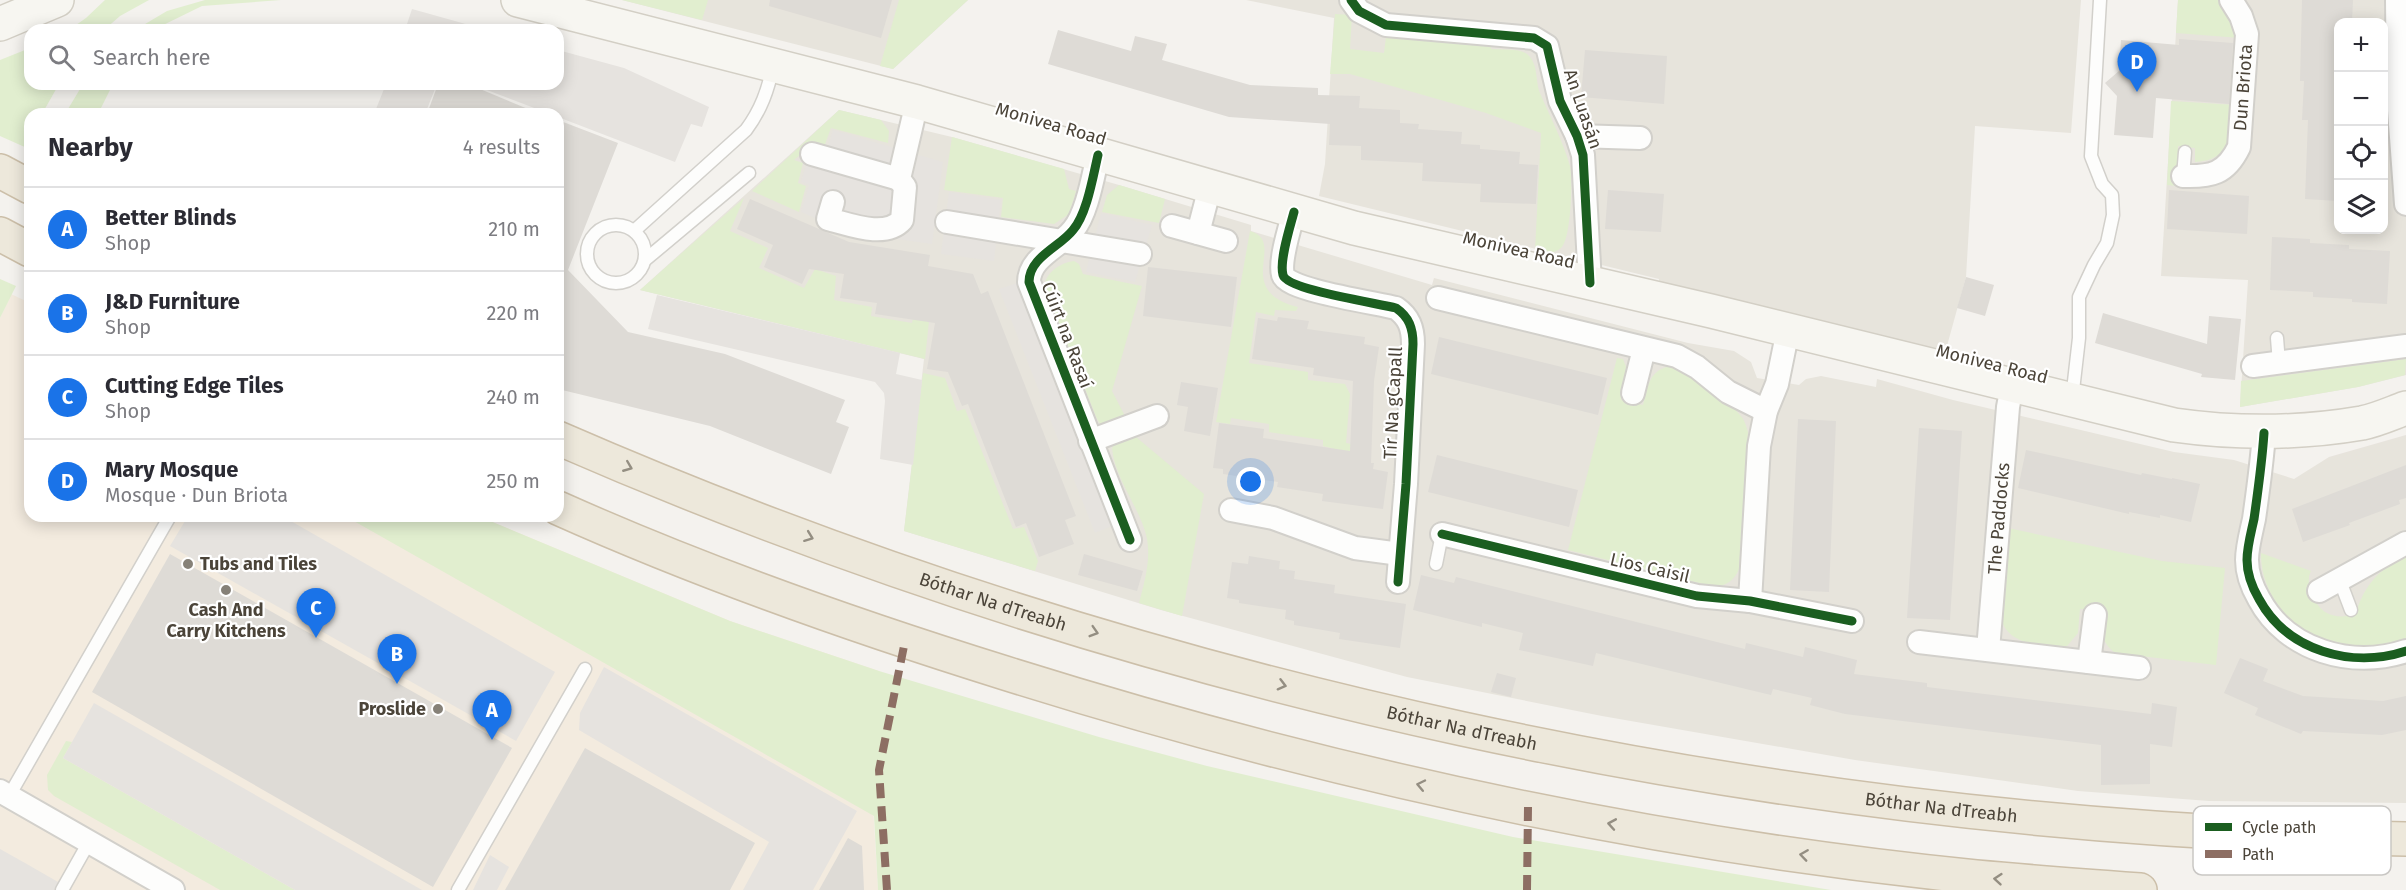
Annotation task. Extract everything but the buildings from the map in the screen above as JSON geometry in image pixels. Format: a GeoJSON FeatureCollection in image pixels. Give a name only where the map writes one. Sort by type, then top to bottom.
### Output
{"type":"FeatureCollection","features":[{"type":"Feature","properties":{"kind":"highway"},"geometry":{"type":"LineString","coordinates":[[0,171],[24,184]]}},
{"type":"Feature","properties":{"kind":"highway"},"geometry":{"type":"LineString","coordinates":[[0,234],[24,247]]}},
{"type":"Feature","properties":{"kind":"highway","name":"Bóthar Na dTreabh"},"geometry":{"type":"LineString","coordinates":[[564,440],[704,498],[968,594],[1141,647],[1413,718],[1546,747],[1687,772],[1932,807],[2148,828],[2193,830]]}},
{"type":"Feature","properties":{"kind":"highway"},"geometry":{"type":"LineString","coordinates":[[564,510],[686,561],[813,609],[981,666],[1138,714],[1411,784],[1587,819],[1770,850],[1975,877],[2140,890]]}},
{"type":"Feature","properties":{"kind":"highway","name":"Bóthar Na dTreabh"},"geometry":{"type":"LineString","coordinates":[[2391,838],[2406,839]]}},
{"type":"Feature","properties":{"kind":"main road"},"geometry":{"type":"LineString","coordinates":[[0,24],[57,0]]}},
{"type":"Feature","properties":{"kind":"main road","name":"Monivea Road"},"geometry":{"type":"LineString","coordinates":[[518,0],[917,102],[1294,212],[1434,248],[1788,330],[2174,425],[2217,431],[2264,433],[2364,423],[2406,408]]}},
{"type":"Feature","properties":{"kind":"street","name":"An Luasán"},"geometry":{"type":"LineString","coordinates":[[1351,0],[1359,11],[1386,25],[1539,40],[1547,46],[1560,101],[1577,136],[1585,166],[1590,283]]}},
{"type":"Feature","properties":{"kind":"street","name":"Dun Briota"},"geometry":{"type":"LineString","coordinates":[[2183,176],[2209,175],[2218,172],[2230,162],[2239,147],[2247,34],[2241,16],[2231,0]]}},
{"type":"Feature","properties":{"kind":"street"},"geometry":{"type":"LineString","coordinates":[[2397,0],[2398,97],[2406,204]]}},
{"type":"Feature","properties":{"kind":"street"},"geometry":{"type":"LineString","coordinates":[[899,179],[917,102]]}},
{"type":"Feature","properties":{"kind":"street","name":"An Luasán"},"geometry":{"type":"LineString","coordinates":[[1577,136],[1640,138]]}},
{"type":"Feature","properties":{"kind":"street"},"geometry":{"type":"LineString","coordinates":[[812,154],[899,179],[905,187],[902,220],[891,229],[867,228],[828,219],[833,202]]}},
{"type":"Feature","properties":{"kind":"street","name":"Cúirt na Rasaí"},"geometry":{"type":"LineString","coordinates":[[1098,155],[1080,221],[1064,240],[1032,267],[1029,282],[1130,540]]}},
{"type":"Feature","properties":{"kind":"street"},"geometry":{"type":"LineString","coordinates":[[1198,233],[1210,187]]}},
{"type":"Feature","properties":{"kind":"street","name":"Tír Na gCapall"},"geometry":{"type":"LineString","coordinates":[[1294,212],[1283,263],[1283,276],[1286,281],[1301,288],[1396,308],[1407,317],[1411,326],[1413,344],[1398,582]]}},
{"type":"Feature","properties":{"kind":"street"},"geometry":{"type":"LineString","coordinates":[[947,222],[1140,254]]}},
{"type":"Feature","properties":{"kind":"street"},"geometry":{"type":"LineString","coordinates":[[1172,226],[1226,241]]}},
{"type":"Feature","properties":{"kind":"street"},"geometry":{"type":"LineString","coordinates":[[1438,298],[1687,360],[1728,392],[1766,411]]}},
{"type":"Feature","properties":{"kind":"street"},"geometry":{"type":"LineString","coordinates":[[1750,601],[1759,446],[1766,411],[1777,384],[1788,330]]}},
{"type":"Feature","properties":{"kind":"street"},"geometry":{"type":"LineString","coordinates":[[2253,366],[2406,346]]}},
{"type":"Feature","properties":{"kind":"street"},"geometry":{"type":"LineString","coordinates":[[1634,393],[1644,349]]}},
{"type":"Feature","properties":{"kind":"street","name":"The Paddocks"},"geometry":{"type":"LineString","coordinates":[[1988,650],[2012,386]]}},
{"type":"Feature","properties":{"kind":"street"},"geometry":{"type":"LineString","coordinates":[[1090,441],[1157,416]]}},
{"type":"Feature","properties":{"kind":"street"},"geometry":{"type":"LineString","coordinates":[[2264,433],[2247,560],[2250,578],[2261,603],[2272,618],[2289,633],[2325,653],[2346,658],[2371,658],[2406,651]]}},
{"type":"Feature","properties":{"kind":"street"},"geometry":{"type":"LineString","coordinates":[[1231,510],[1288,523],[1355,548],[1400,554]]}},
{"type":"Feature","properties":{"kind":"street","name":"Lios Caisil"},"geometry":{"type":"LineString","coordinates":[[1442,534],[1697,597],[1750,601],[1852,621]]}},
{"type":"Feature","properties":{"kind":"street"},"geometry":{"type":"LineString","coordinates":[[2319,591],[2406,543]]}},
{"type":"Feature","properties":{"kind":"street"},"geometry":{"type":"LineString","coordinates":[[2089,662],[2095,615]]}},
{"type":"Feature","properties":{"kind":"street"},"geometry":{"type":"LineString","coordinates":[[1918,642],[2139,668]]}},
{"type":"Feature","properties":{"kind":"street"},"geometry":{"type":"LineString","coordinates":[[5,793],[173,890]]}},
{"type":"Feature","properties":{"kind":"lane"},"geometry":{"type":"LineString","coordinates":[[2072,401],[2079,338],[2079,297],[2107,243],[2113,214],[2112,195],[2102,184],[2091,156],[2100,0]]}},
{"type":"Feature","properties":{"kind":"lane"},"geometry":{"type":"LineString","coordinates":[[634,231],[746,130],[759,112],[774,64]]}},
{"type":"Feature","properties":{"kind":"lane"},"geometry":{"type":"LineString","coordinates":[[2183,176],[2185,152]]}},
{"type":"Feature","properties":{"kind":"lane"},"geometry":{"type":"LineString","coordinates":[[645,260],[643,244],[634,231],[626,226],[616,225],[598,230],[587,246],[588,264],[599,279],[618,284],[635,276],[645,260],[749,173]]}},
{"type":"Feature","properties":{"kind":"lane"},"geometry":{"type":"LineString","coordinates":[[2277,338],[2279,363]]}},
{"type":"Feature","properties":{"kind":"lane"},"geometry":{"type":"LineString","coordinates":[[5,793],[166,522]]}},
{"type":"Feature","properties":{"kind":"lane"},"geometry":{"type":"LineString","coordinates":[[1436,564],[1442,534]]}},
{"type":"Feature","properties":{"kind":"lane"},"geometry":{"type":"LineString","coordinates":[[2340,580],[2351,610]]}},
{"type":"Feature","properties":{"kind":"lane"},"geometry":{"type":"LineString","coordinates":[[458,890],[585,669]]}},
{"type":"Feature","properties":{"kind":"lane"},"geometry":{"type":"LineString","coordinates":[[62,890],[89,842]]}},
{"type":"Feature","properties":{"kind":"shaded area"},"geometry":{"type":"Polygon","coordinates":[[[622,0],[968,0],[893,69],[622,0]]]}},
{"type":"Feature","properties":{"kind":"shaded area"},"geometry":{"type":"Polygon","coordinates":[[[1246,0],[2081,0],[2071,133],[1975,126],[1966,277],[1945,353],[1659,285],[1659,279],[1319,196],[1325,164],[1334,18],[1246,0]]]}},
{"type":"Feature","properties":{"kind":"shaded area"},"geometry":{"type":"Polygon","coordinates":[[[2178,0],[2406,0],[2406,375],[2358,387],[2240,407],[2248,280],[2161,276],[2178,0]]]}},
{"type":"Feature","properties":{"kind":"shaded area"},"geometry":{"type":"Polygon","coordinates":[[[412,9],[466,24],[407,24],[412,9]]]}},
{"type":"Feature","properties":{"kind":"shaded area"},"geometry":{"type":"Polygon","coordinates":[[[564,52],[624,68],[709,107],[702,127],[691,124],[675,162],[564,119],[564,108],[534,108],[487,90],[564,90],[564,52]]]}},
{"type":"Feature","properties":{"kind":"shaded area"},"geometry":{"type":"Polygon","coordinates":[[[384,90],[435,90],[427,108],[376,108],[384,90]]]}},
{"type":"Feature","properties":{"kind":"shaded area"},"geometry":{"type":"Polygon","coordinates":[[[839,110],[952,137],[1119,185],[1251,225],[1251,231],[1432,285],[1434,278],[1688,343],[1734,351],[1751,362],[1757,378],[1799,385],[1806,379],[1821,376],[1876,387],[1877,379],[1953,400],[2174,452],[2234,460],[2294,479],[2329,457],[2406,435],[2406,803],[2209,801],[2078,791],[1855,760],[1602,716],[1407,677],[1161,610],[904,531],[924,359],[640,290],[839,110]]]}},
{"type":"Feature","properties":{"kind":"shaded area"},"geometry":{"type":"Polygon","coordinates":[[[833,130],[943,162],[932,244],[848,232],[801,212],[809,185],[801,182],[807,162],[798,160],[813,147],[827,149],[833,130]]]}},
{"type":"Feature","properties":{"kind":"shaded area"},"geometry":{"type":"Polygon","coordinates":[[[949,192],[1001,200],[994,261],[941,254],[949,192]]]}},
{"type":"Feature","properties":{"kind":"shaded area"},"geometry":{"type":"Polygon","coordinates":[[[1101,213],[1152,225],[1135,282],[1086,272],[1101,213]]]}},
{"type":"Feature","properties":{"kind":"shaded area"},"geometry":{"type":"Polygon","coordinates":[[[1020,282],[1114,525],[1095,533],[999,289],[1020,282]]]}},
{"type":"Feature","properties":{"kind":"shaded area"},"geometry":{"type":"Polygon","coordinates":[[[11,294],[24,300],[24,522],[492,522],[730,621],[879,671],[870,757],[878,890],[0,890],[0,318],[11,294]]]}},
{"type":"Feature","properties":{"kind":"shaded area"},"geometry":{"type":"Polygon","coordinates":[[[657,295],[900,353],[896,374],[922,380],[913,465],[880,459],[885,401],[884,393],[875,382],[648,329],[657,295]]]}},
{"type":"Feature","properties":{"kind":"shaded area"},"geometry":{"type":"Polygon","coordinates":[[[184,522],[292,522],[555,672],[516,741],[170,546],[184,522]]]}},
{"type":"Feature","properties":{"kind":"shaded area"},"geometry":{"type":"Polygon","coordinates":[[[604,667],[857,811],[813,890],[743,890],[769,842],[579,730],[580,713],[604,667]]]}},
{"type":"Feature","properties":{"kind":"shaded area"},"geometry":{"type":"Polygon","coordinates":[[[94,703],[422,890],[295,890],[63,758],[94,703]]]}},
{"type":"Feature","properties":{"kind":"shaded area"},"geometry":{"type":"Polygon","coordinates":[[[0,849],[25,863],[72,890],[0,890],[0,849]]]}},
{"type":"Feature","properties":{"kind":"shaded area"},"geometry":{"type":"Polygon","coordinates":[[[490,855],[509,867],[497,890],[473,890],[490,855]]]}},
{"type":"Feature","properties":{"kind":"green space"},"geometry":{"type":"Polygon","coordinates":[[[105,0],[149,0],[120,16],[111,24],[78,24],[105,0]]]}},
{"type":"Feature","properties":{"kind":"green space"},"geometry":{"type":"Polygon","coordinates":[[[205,0],[281,0],[202,6],[165,24],[145,24],[167,11],[205,0]]]}},
{"type":"Feature","properties":{"kind":"green space"},"geometry":{"type":"Polygon","coordinates":[[[622,0],[708,0],[702,20],[622,0]]]}},
{"type":"Feature","properties":{"kind":"green space"},"geometry":{"type":"Polygon","coordinates":[[[899,0],[968,0],[893,69],[880,66],[899,0]]]}},
{"type":"Feature","properties":{"kind":"green space"},"geometry":{"type":"Polygon","coordinates":[[[2178,0],[2221,0],[2240,38],[2176,33],[2178,0]]]}},
{"type":"Feature","properties":{"kind":"green space"},"geometry":{"type":"Polygon","coordinates":[[[1335,14],[1352,15],[1350,49],[1384,53],[1386,37],[1491,43],[1491,49],[1524,52],[1531,58],[1538,88],[1570,166],[1569,222],[1561,248],[1552,252],[1535,250],[1541,133],[1486,113],[1350,74],[1330,74],[1335,14]]]}},
{"type":"Feature","properties":{"kind":"green space"},"geometry":{"type":"Polygon","coordinates":[[[24,50],[24,90],[56,90],[45,108],[24,108],[24,147],[0,136],[0,60],[24,50]]]}},
{"type":"Feature","properties":{"kind":"green space"},"geometry":{"type":"Polygon","coordinates":[[[79,90],[110,90],[101,108],[69,108],[79,90]]]}},
{"type":"Feature","properties":{"kind":"green space"},"geometry":{"type":"Polygon","coordinates":[[[2171,101],[2236,105],[2228,144],[2216,156],[2195,162],[2195,148],[2178,146],[2177,186],[2167,185],[2171,101]]]}},
{"type":"Feature","properties":{"kind":"green space"},"geometry":{"type":"Polygon","coordinates":[[[839,110],[881,120],[889,131],[888,143],[831,128],[824,147],[812,145],[794,160],[803,163],[798,183],[806,186],[799,212],[752,191],[839,110]]]}},
{"type":"Feature","properties":{"kind":"green space"},"geometry":{"type":"Polygon","coordinates":[[[952,137],[1064,169],[1069,189],[1076,191],[1069,214],[1054,224],[1001,217],[1003,198],[944,190],[952,137]]]}},
{"type":"Feature","properties":{"kind":"green space"},"geometry":{"type":"Polygon","coordinates":[[[1119,185],[1165,199],[1159,223],[1102,212],[1107,195],[1119,185]]]}},
{"type":"Feature","properties":{"kind":"green space"},"geometry":{"type":"Polygon","coordinates":[[[744,198],[730,231],[768,248],[759,268],[804,288],[815,269],[836,276],[834,300],[872,307],[871,316],[912,323],[917,300],[931,302],[925,359],[640,290],[744,198]]]}},
{"type":"Feature","properties":{"kind":"green space"},"geometry":{"type":"Polygon","coordinates":[[[1250,231],[1260,237],[1264,245],[1263,278],[1268,290],[1278,299],[1298,307],[1296,311],[1275,310],[1274,316],[1256,312],[1249,363],[1308,372],[1308,380],[1345,384],[1350,394],[1346,443],[1351,444],[1350,453],[1323,446],[1323,440],[1269,432],[1269,424],[1231,418],[1230,424],[1216,422],[1250,231]]]}},
{"type":"Feature","properties":{"kind":"green space"},"geometry":{"type":"Polygon","coordinates":[[[1074,261],[1079,264],[1083,274],[1142,286],[1112,391],[1126,418],[1105,425],[1100,424],[1097,419],[1044,287],[1054,269],[1074,261]]]}},
{"type":"Feature","properties":{"kind":"green space"},"geometry":{"type":"Polygon","coordinates":[[[0,279],[16,286],[0,318],[0,279]]]}},
{"type":"Feature","properties":{"kind":"green space"},"geometry":{"type":"Polygon","coordinates":[[[1617,358],[1623,359],[1626,367],[1621,400],[1643,405],[1648,386],[1655,374],[1664,368],[1675,366],[1687,371],[1712,389],[1744,421],[1748,432],[1739,569],[1735,577],[1727,584],[1715,587],[1568,550],[1617,358]]]}},
{"type":"Feature","properties":{"kind":"green space"},"geometry":{"type":"Polygon","coordinates":[[[2406,359],[2405,375],[2358,387],[2240,407],[2241,381],[2406,359]]]}},
{"type":"Feature","properties":{"kind":"green space"},"geometry":{"type":"Polygon","coordinates":[[[923,373],[945,378],[957,411],[965,409],[1013,529],[1024,527],[1038,561],[1035,571],[904,531],[923,373]]]}},
{"type":"Feature","properties":{"kind":"green space"},"geometry":{"type":"Polygon","coordinates":[[[1136,437],[1204,494],[1182,616],[1139,603],[1148,564],[1147,539],[1140,517],[1118,471],[1112,448],[1114,445],[1136,437]]]}},
{"type":"Feature","properties":{"kind":"green space"},"geometry":{"type":"Polygon","coordinates":[[[356,522],[492,522],[730,621],[879,671],[1099,737],[1207,766],[1513,837],[1831,890],[878,890],[874,816],[356,522]]]}},
{"type":"Feature","properties":{"kind":"green space"},"geometry":{"type":"Polygon","coordinates":[[[2008,528],[2162,561],[2225,568],[2216,665],[2115,653],[2109,648],[2103,634],[2105,611],[2080,609],[2078,633],[2067,646],[2049,647],[2029,643],[2012,635],[2002,621],[2008,528]]]}},
{"type":"Feature","properties":{"kind":"green space"},"geometry":{"type":"Polygon","coordinates":[[[2261,553],[2311,571],[2310,588],[2318,606],[2334,616],[2356,613],[2368,586],[2374,579],[2388,566],[2406,555],[2406,640],[2379,645],[2351,646],[2318,638],[2292,621],[2273,597],[2266,583],[2261,553]]]}},
{"type":"Feature","properties":{"kind":"green space"},"geometry":{"type":"Polygon","coordinates":[[[66,741],[72,742],[63,758],[295,890],[220,890],[54,796],[48,790],[47,775],[66,741]]]}},
{"type":"Feature","properties":{"kind":"marked path"},"geometry":{"type":"LineString","coordinates":[[887,890],[879,770],[905,641]]}},
{"type":"Feature","properties":{"kind":"marked path"},"geometry":{"type":"LineString","coordinates":[[1527,890],[1528,807]]}},
{"type":"Feature","properties":{"kind":"cycle path"},"geometry":{"type":"LineString","coordinates":[[1351,0],[1359,11],[1386,25],[1534,38],[1547,46],[1560,101],[1577,136],[1583,155],[1590,283]]}},
{"type":"Feature","properties":{"kind":"cycle path"},"geometry":{"type":"LineString","coordinates":[[1098,155],[1089,194],[1078,223],[1067,236],[1039,259],[1030,273],[1029,282],[1130,540]]}},
{"type":"Feature","properties":{"kind":"cycle path"},"geometry":{"type":"LineString","coordinates":[[1294,212],[1282,261],[1283,275],[1288,281],[1316,291],[1396,308],[1404,315],[1411,328],[1413,344],[1406,484],[1398,582]]}},
{"type":"Feature","properties":{"kind":"cycle path"},"geometry":{"type":"LineString","coordinates":[[2264,433],[2247,560],[2250,580],[2259,599],[2271,617],[2286,632],[2323,651],[2364,658],[2406,651]]}},
{"type":"Feature","properties":{"kind":"cycle path"},"geometry":{"type":"LineString","coordinates":[[1442,534],[1697,596],[1750,601],[1852,621]]}},
{"type":"Feature","properties":{"kind":"place","name":"Mary Mosque"},"geometry":{"type":"Point","coordinates":[2137,92]}},
{"type":"Feature","properties":{"kind":"place","name":"Tubs and Tiles"},"geometry":{"type":"Point","coordinates":[188,564]}},
{"type":"Feature","properties":{"kind":"place","name":"Cash And Carry Kitchens"},"geometry":{"type":"Point","coordinates":[226,590]}},
{"type":"Feature","properties":{"kind":"place","name":"Cutting Edge Tiles"},"geometry":{"type":"Point","coordinates":[316,638]}},
{"type":"Feature","properties":{"kind":"place","name":"J&D Furniture"},"geometry":{"type":"Point","coordinates":[397,684]}},
{"type":"Feature","properties":{"kind":"place","name":"Proslide"},"geometry":{"type":"Point","coordinates":[438,709]}},
{"type":"Feature","properties":{"kind":"place","name":"Better Blinds"},"geometry":{"type":"Point","coordinates":[492,740]}}]}
